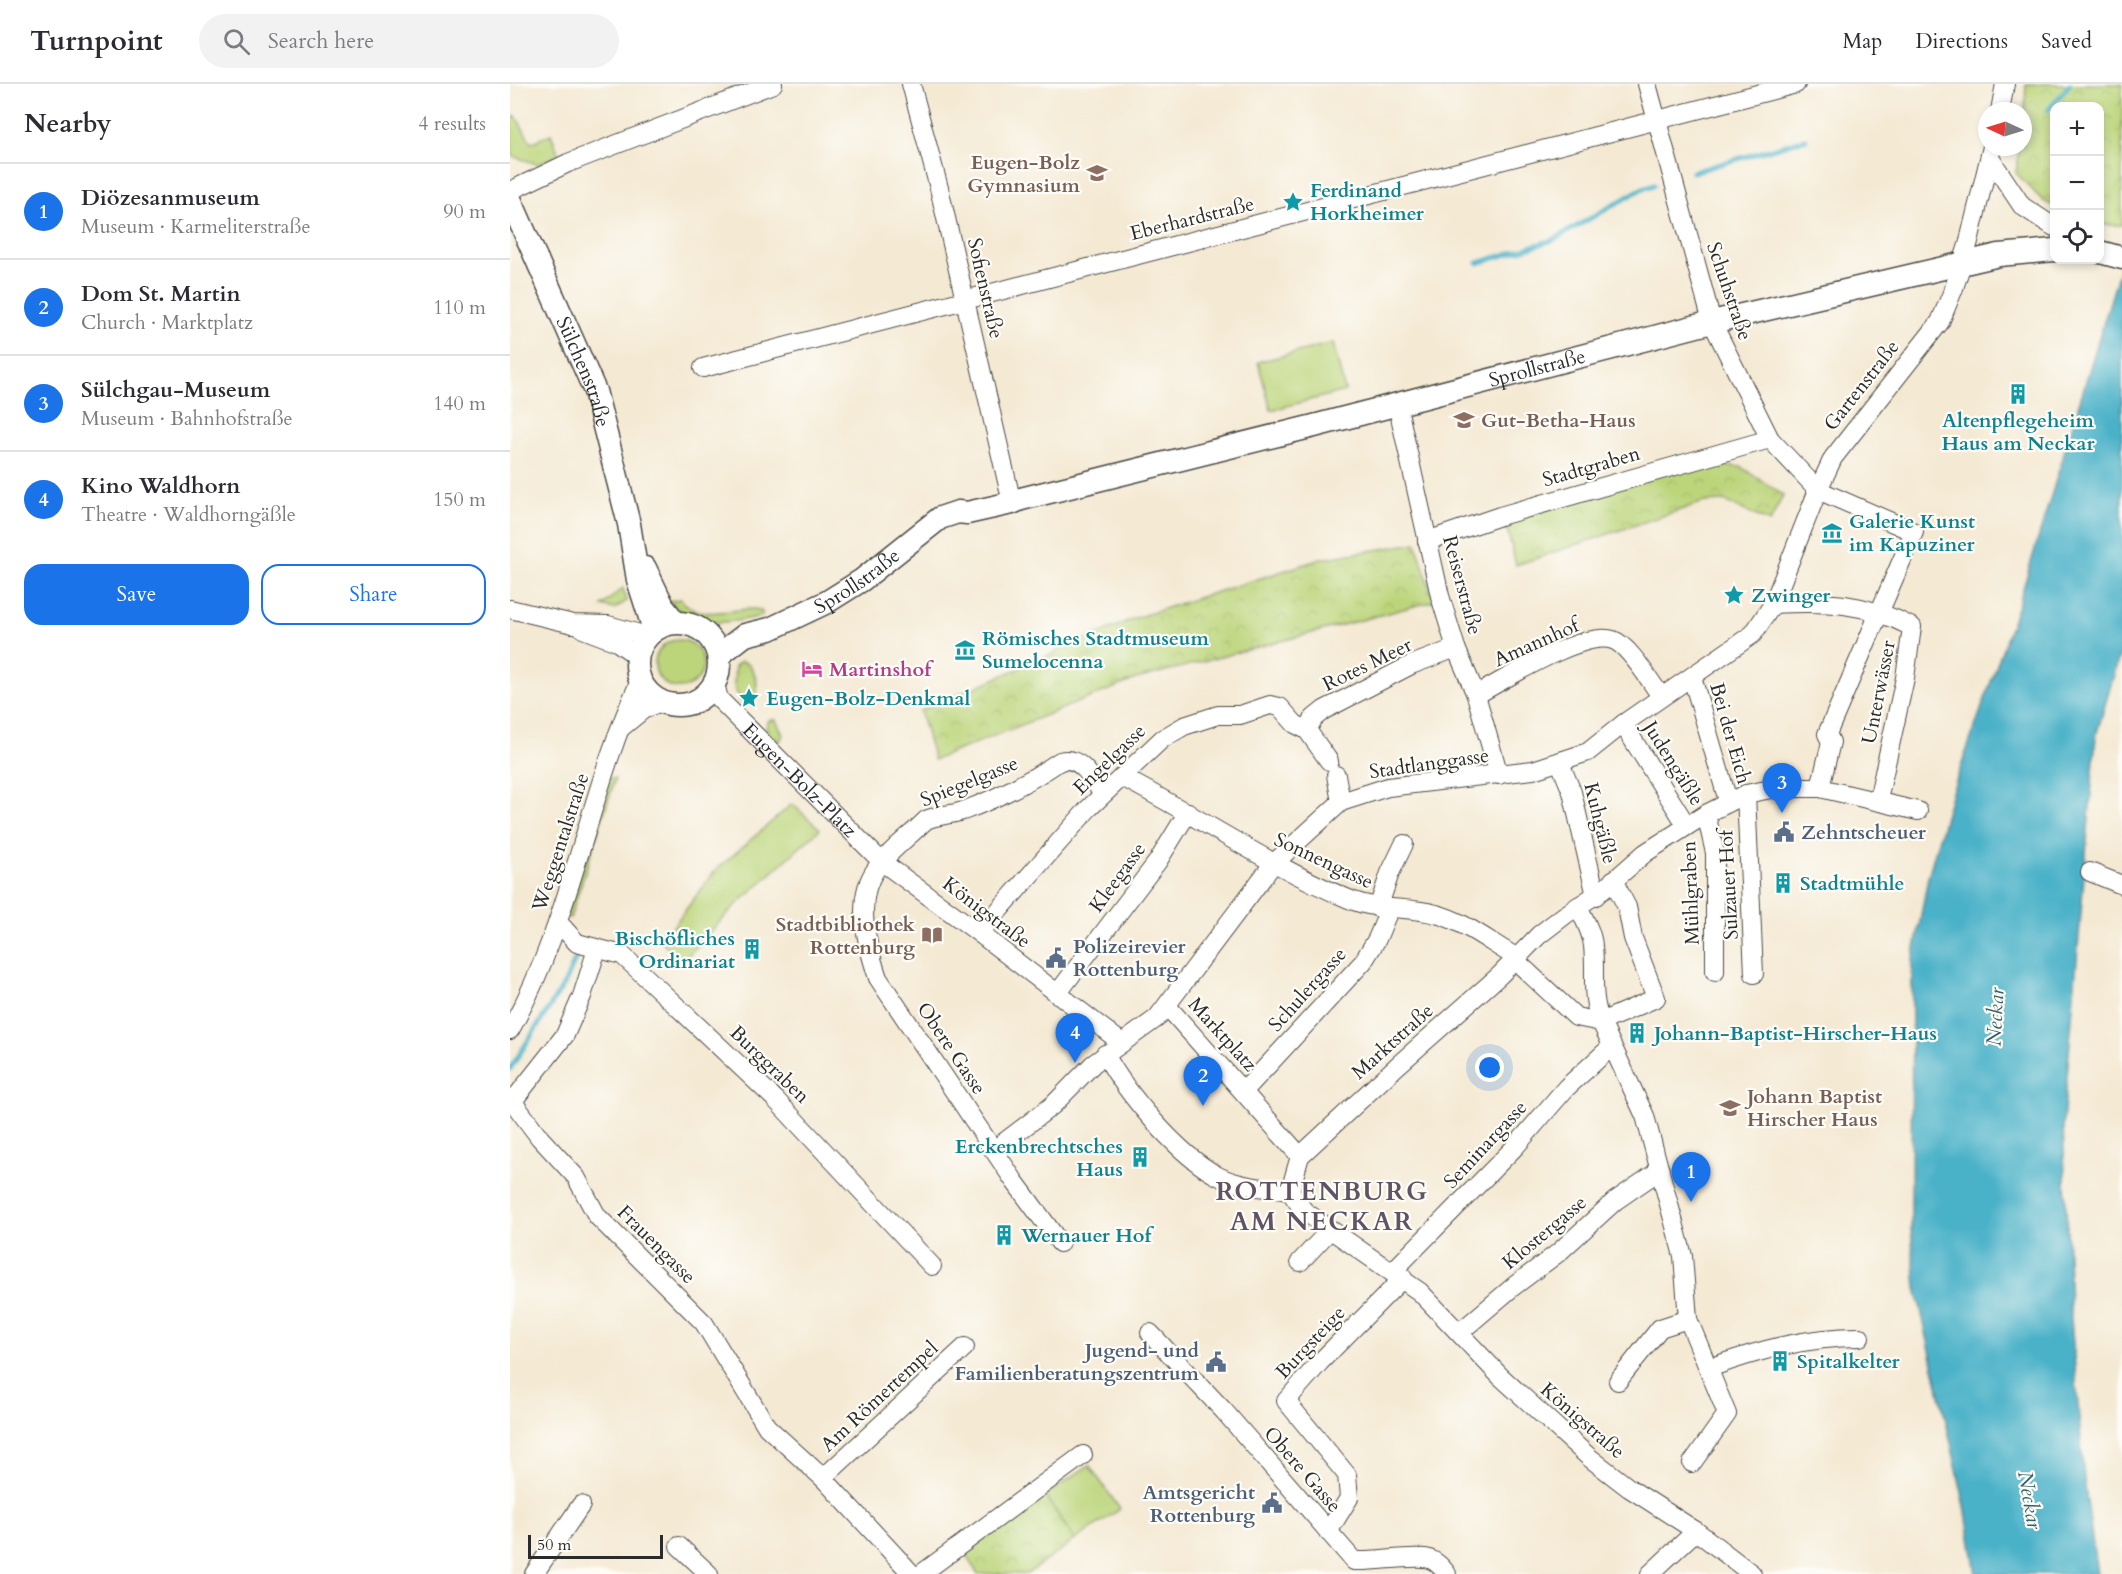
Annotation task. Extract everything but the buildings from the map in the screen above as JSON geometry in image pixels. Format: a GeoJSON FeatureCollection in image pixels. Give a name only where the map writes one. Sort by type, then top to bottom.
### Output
{"type":"FeatureCollection","features":[{"type":"Feature","properties":{"kind":"main road","name":"Sülchenstraße"},"geometry":{"type":"LineString","coordinates":[[510,199],[595,391],[634,552],[650,633]]}},
{"type":"Feature","properties":{"kind":"main road","name":"Sprollstraße"},"geometry":{"type":"LineString","coordinates":[[707,634],[745,635],[770,629],[826,602],[862,580],[929,525],[966,506],[1015,499],[1712,322],[1999,255],[2050,250]]}},
{"type":"Feature","properties":{"kind":"main road"},"geometry":{"type":"LineString","coordinates":[[2104,253],[2122,258]]}},
{"type":"Feature","properties":{"kind":"main road","name":"Sülchenstraße"},"geometry":{"type":"LineString","coordinates":[[634,552],[646,568],[664,608],[675,622]]}},
{"type":"Feature","properties":{"kind":"main road"},"geometry":{"type":"LineString","coordinates":[[675,622],[698,627],[707,634],[719,655],[718,675],[713,693],[686,705],[662,702],[649,694],[640,681],[637,656],[650,633],[675,622]]}},
{"type":"Feature","properties":{"kind":"main road","name":"Sprollstraße"},"geometry":{"type":"LineString","coordinates":[[719,655],[745,635]]}},
{"type":"Feature","properties":{"kind":"street"},"geometry":{"type":"LineString","coordinates":[[510,191],[568,164],[772,84]]}},
{"type":"Feature","properties":{"kind":"street","name":"Sofienstraße"},"geometry":{"type":"LineString","coordinates":[[911,84],[1015,499]]}},
{"type":"Feature","properties":{"kind":"street","name":"Schuhstraße"},"geometry":{"type":"LineString","coordinates":[[1647,84],[1712,322],[1770,439],[1818,490]]}},
{"type":"Feature","properties":{"kind":"street","name":"Eberhardstraße"},"geometry":{"type":"LineString","coordinates":[[703,368],[1796,84]]}},
{"type":"Feature","properties":{"kind":"street"},"geometry":{"type":"LineString","coordinates":[[2002,102],[2005,84]]}},
{"type":"Feature","properties":{"kind":"street","name":"Gartenstraße"},"geometry":{"type":"LineString","coordinates":[[1753,634],[1773,604],[1833,458],[1940,322],[1962,264],[1990,156]]}},
{"type":"Feature","properties":{"kind":"street","name":"Gartenstraße"},"geometry":{"type":"LineString","coordinates":[[1993,156],[2022,206],[2050,224]]}},
{"type":"Feature","properties":{"kind":"street","name":"Reiserstraße"},"geometry":{"type":"LineString","coordinates":[[1397,403],[1427,541],[1456,648],[1476,695],[1499,775]]}},
{"type":"Feature","properties":{"kind":"street","name":"Stadtgraben"},"geometry":{"type":"LineString","coordinates":[[1427,541],[1511,513],[1770,439]]}},
{"type":"Feature","properties":{"kind":"street"},"geometry":{"type":"LineString","coordinates":[[1818,490],[1914,532],[1827,734],[1832,742],[1820,788]]}},
{"type":"Feature","properties":{"kind":"street","name":"Unterwässer"},"geometry":{"type":"LineString","coordinates":[[1773,604],[1849,605],[1879,612],[1912,627],[1905,678],[1878,800]]}},
{"type":"Feature","properties":{"kind":"street"},"geometry":{"type":"LineString","coordinates":[[510,609],[573,624],[617,642],[637,656]]}},
{"type":"Feature","properties":{"kind":"street"},"geometry":{"type":"LineString","coordinates":[[573,624],[608,625],[650,633]]}},
{"type":"Feature","properties":{"kind":"street","name":"Stadtlanggasse"},"geometry":{"type":"LineString","coordinates":[[1167,1006],[1273,864],[1341,802],[1388,787],[1499,775],[1560,762],[1588,752],[1662,696],[1753,634]]}},
{"type":"Feature","properties":{"kind":"street","name":"Amannhof"},"geometry":{"type":"LineString","coordinates":[[1476,695],[1556,653],[1596,640],[1613,640],[1625,649],[1662,696]]}},
{"type":"Feature","properties":{"kind":"street","name":"Rotes Meer"},"geometry":{"type":"LineString","coordinates":[[1307,730],[1314,718],[1324,710],[1411,665],[1456,648]]}},
{"type":"Feature","properties":{"kind":"street","name":"Bei der Eich"},"geometry":{"type":"LineString","coordinates":[[1692,676],[1728,801]]}},
{"type":"Feature","properties":{"kind":"street","name":"Weggentalstraße"},"geometry":{"type":"LineString","coordinates":[[510,1030],[558,922],[619,731],[640,681]]}},
{"type":"Feature","properties":{"kind":"street","name":"Eugen-Bolz-Platz"},"geometry":{"type":"LineString","coordinates":[[713,693],[882,862]]}},
{"type":"Feature","properties":{"kind":"street"},"geometry":{"type":"LineString","coordinates":[[619,731],[644,709],[662,702]]}},
{"type":"Feature","properties":{"kind":"street","name":"Engelgasse"},"geometry":{"type":"LineString","coordinates":[[979,933],[1102,794],[1175,730],[1218,714],[1240,715],[1270,705],[1280,707],[1295,724],[1307,730]]}},
{"type":"Feature","properties":{"kind":"street","name":"Judengäßle"},"geometry":{"type":"LineString","coordinates":[[1623,724],[1687,826]]}},
{"type":"Feature","properties":{"kind":"street"},"geometry":{"type":"LineString","coordinates":[[1307,730],[1332,768],[1341,802]]}},
{"type":"Feature","properties":{"kind":"street","name":"Spiegelgasse"},"geometry":{"type":"LineString","coordinates":[[882,862],[926,820],[935,816],[946,817],[1003,795],[1060,761],[1068,759],[1082,765],[1102,794]]}},
{"type":"Feature","properties":{"kind":"street","name":"Kuhgäßle"},"geometry":{"type":"LineString","coordinates":[[1560,762],[1572,792],[1583,847],[1604,889],[1627,907],[1633,938],[1656,998],[1601,1022]]}},
{"type":"Feature","properties":{"kind":"street","name":"Sonnengasse"},"geometry":{"type":"LineString","coordinates":[[1122,777],[1188,812],[1273,864],[1352,900],[1384,908],[1414,909],[1450,919],[1515,958],[1575,1017],[1601,1022]]}},
{"type":"Feature","properties":{"kind":"street","name":"Marktstraße"},"geometry":{"type":"LineString","coordinates":[[1295,1150],[1572,910],[1604,889],[1646,853],[1728,801],[1746,794],[1776,788],[1820,788],[1918,811]]}},
{"type":"Feature","properties":{"kind":"street","name":"Sulzauer Hof"},"geometry":{"type":"LineString","coordinates":[[1746,794],[1754,974]]}},
{"type":"Feature","properties":{"kind":"street","name":"Kleegasse"},"geometry":{"type":"LineString","coordinates":[[1057,994],[1152,870],[1188,812]]}},
{"type":"Feature","properties":{"kind":"street","name":"Mühlgraben"},"geometry":{"type":"LineString","coordinates":[[1706,814],[1715,853],[1714,972]]}},
{"type":"Feature","properties":{"kind":"street","name":"Schulergasse"},"geometry":{"type":"LineString","coordinates":[[1244,1091],[1362,962],[1377,939],[1390,873],[1404,844]]}},
{"type":"Feature","properties":{"kind":"street","name":"Königstraße"},"geometry":{"type":"LineString","coordinates":[[882,862],[1122,1043]]}},
{"type":"Feature","properties":{"kind":"street","name":"Obere Gasse"},"geometry":{"type":"LineString","coordinates":[[882,862],[869,882],[864,904],[867,939],[878,978],[1060,1243]]}},
{"type":"Feature","properties":{"kind":"street"},"geometry":{"type":"LineString","coordinates":[[2095,874],[2122,885]]}},
{"type":"Feature","properties":{"kind":"street"},"geometry":{"type":"LineString","coordinates":[[1572,910],[1593,943],[1593,983],[1596,1009],[1611,1047],[1645,1116],[1683,1256],[1688,1319],[1727,1413],[1692,1463]]}},
{"type":"Feature","properties":{"kind":"street","name":"Burggraben"},"geometry":{"type":"LineString","coordinates":[[558,922],[578,944],[622,955],[739,1064],[810,1135],[932,1266]]}},
{"type":"Feature","properties":{"kind":"street"},"geometry":{"type":"LineString","coordinates":[[512,1100],[565,1035],[582,996],[597,949]]}},
{"type":"Feature","properties":{"kind":"street","name":"Marktplatz"},"geometry":{"type":"LineString","coordinates":[[994,1150],[1109,1062],[1122,1043],[1149,1027],[1167,1006],[1295,1150]]}},
{"type":"Feature","properties":{"kind":"street","name":"Seminargasse"},"geometry":{"type":"LineString","coordinates":[[1398,1274],[1430,1235],[1515,1147],[1566,1088],[1611,1047]]}},
{"type":"Feature","properties":{"kind":"street"},"geometry":{"type":"LineString","coordinates":[[1109,1062],[1156,1122],[1207,1168],[1219,1176],[1258,1187],[1290,1191]]}},
{"type":"Feature","properties":{"kind":"street","name":"Frauengasse"},"geometry":{"type":"LineString","coordinates":[[512,1100],[516,1109],[540,1138],[576,1177],[597,1216],[704,1323],[767,1427]]}},
{"type":"Feature","properties":{"kind":"street"},"geometry":{"type":"LineString","coordinates":[[1295,1150],[1290,1191],[1304,1211],[1398,1274]]}},
{"type":"Feature","properties":{"kind":"street","name":"Klostergasse"},"geometry":{"type":"LineString","coordinates":[[1460,1332],[1514,1286],[1558,1253],[1615,1202],[1660,1170]]}},
{"type":"Feature","properties":{"kind":"street"},"geometry":{"type":"LineString","coordinates":[[1300,1262],[1330,1230]]}},
{"type":"Feature","properties":{"kind":"street","name":"Königstraße"},"geometry":{"type":"LineString","coordinates":[[1398,1274],[1460,1332],[1500,1376],[1590,1458],[1629,1488],[1696,1531],[1752,1574]]}},
{"type":"Feature","properties":{"kind":"street","name":"Burgsteige"},"geometry":{"type":"LineString","coordinates":[[1328,1532],[1349,1498],[1347,1475],[1286,1401],[1398,1274]]}},
{"type":"Feature","properties":{"kind":"street"},"geometry":{"type":"LineString","coordinates":[[1618,1381],[1659,1328],[1688,1319]]}},
{"type":"Feature","properties":{"kind":"street","name":"Obere Gasse"},"geometry":{"type":"LineString","coordinates":[[1150,1333],[1224,1411],[1354,1561],[1380,1562],[1426,1558],[1441,1566],[1447,1574]]}},
{"type":"Feature","properties":{"kind":"street"},"geometry":{"type":"LineString","coordinates":[[1711,1375],[1794,1342],[1826,1337],[1860,1336]]}},
{"type":"Feature","properties":{"kind":"street","name":"Am Römertempel"},"geometry":{"type":"LineString","coordinates":[[824,1478],[965,1347]]}},
{"type":"Feature","properties":{"kind":"street","name":"Am Römertempel"},"geometry":{"type":"LineString","coordinates":[[767,1427],[824,1478],[912,1574]]}},
{"type":"Feature","properties":{"kind":"street"},"geometry":{"type":"LineString","coordinates":[[921,1574],[1083,1455]]}},
{"type":"Feature","properties":{"kind":"street"},"geometry":{"type":"LineString","coordinates":[[534,1574],[581,1505]]}},
{"type":"Feature","properties":{"kind":"street"},"geometry":{"type":"LineString","coordinates":[[1650,1574],[1696,1531]]}},
{"type":"Feature","properties":{"kind":"street"},"geometry":{"type":"LineString","coordinates":[[679,1546],[709,1574]]}},
{"type":"Feature","properties":{"kind":"green space"},"geometry":{"type":"Polygon","coordinates":[[[2026,84],[2122,84],[2122,225],[2104,225],[2104,102],[2050,102],[2050,204],[2043,201],[2016,173],[2018,156],[2032,156],[2032,102],[2025,102],[2026,84]]]}},
{"type":"Feature","properties":{"kind":"green space"},"geometry":{"type":"Polygon","coordinates":[[[516,116],[531,143],[551,134],[559,155],[537,164],[512,156],[510,119],[516,116]]]}},
{"type":"Feature","properties":{"kind":"green space"},"geometry":{"type":"Polygon","coordinates":[[[1333,343],[1345,391],[1271,410],[1258,362],[1333,343]]]}},
{"type":"Feature","properties":{"kind":"green space"},"geometry":{"type":"Polygon","coordinates":[[[1693,464],[1741,467],[1783,495],[1770,522],[1724,501],[1704,502],[1516,565],[1505,521],[1693,464]]]}},
{"type":"Feature","properties":{"kind":"green space"},"geometry":{"type":"Polygon","coordinates":[[[1416,543],[1434,601],[1136,679],[934,760],[920,711],[1135,618],[1321,559],[1416,543]]]}},
{"type":"Feature","properties":{"kind":"green space"},"geometry":{"type":"Polygon","coordinates":[[[623,588],[627,601],[614,609],[602,606],[623,588]]]}},
{"type":"Feature","properties":{"kind":"green space"},"geometry":{"type":"Polygon","coordinates":[[[681,599],[689,607],[700,611],[712,613],[756,609],[762,612],[762,616],[725,622],[702,620],[690,616],[669,601],[681,599]]]}},
{"type":"Feature","properties":{"kind":"green space"},"geometry":{"type":"Polygon","coordinates":[[[679,640],[696,647],[703,664],[696,681],[679,688],[662,681],[655,664],[662,647],[679,640]]]}},
{"type":"Feature","properties":{"kind":"green space"},"geometry":{"type":"Polygon","coordinates":[[[741,661],[749,664],[756,679],[757,689],[752,705],[741,702],[734,686],[735,666],[741,661]]]}},
{"type":"Feature","properties":{"kind":"green space"},"geometry":{"type":"Polygon","coordinates":[[[769,720],[776,720],[783,735],[780,741],[769,736],[766,727],[769,720]]]}},
{"type":"Feature","properties":{"kind":"green space"},"geometry":{"type":"Polygon","coordinates":[[[610,778],[615,779],[570,918],[566,916],[610,778]]]}},
{"type":"Feature","properties":{"kind":"green space"},"geometry":{"type":"Polygon","coordinates":[[[792,804],[820,829],[732,909],[681,963],[662,941],[715,871],[792,804]]]}},
{"type":"Feature","properties":{"kind":"green space"},"geometry":{"type":"Polygon","coordinates":[[[1089,1465],[1120,1509],[1075,1540],[1045,1496],[1089,1465]]]}},
{"type":"Feature","properties":{"kind":"green space"},"geometry":{"type":"Polygon","coordinates":[[[1045,1496],[1075,1540],[1027,1574],[978,1574],[964,1553],[1045,1496]]]}},
{"type":"Feature","properties":{"kind":"water","name":"Neckar"},"geometry":{"type":"Polygon","coordinates":[[[2122,262],[2122,647],[2096,736],[2063,1124],[2070,1306],[2084,1479],[2097,1574],[1976,1574],[1965,1506],[1916,1288],[1911,1229],[1912,965],[1928,877],[1951,795],[2018,605],[2122,262]]]}},
{"type":"Feature","properties":{"kind":"waterway"},"geometry":{"type":"LineString","coordinates":[[2048,110],[2070,84]]}},
{"type":"Feature","properties":{"kind":"waterway"},"geometry":{"type":"LineString","coordinates":[[1693,172],[1806,139]]}},
{"type":"Feature","properties":{"kind":"waterway"},"geometry":{"type":"LineString","coordinates":[[1478,263],[1553,240],[1641,189],[1654,185]]}},
{"type":"Feature","properties":{"kind":"waterway"},"geometry":{"type":"LineString","coordinates":[[510,1069],[565,983],[577,955]]}},
{"type":"Feature","properties":{"kind":"place","name":"Eugen-Bolz Gymnasium"},"geometry":{"type":"Point","coordinates":[1097,173]}},
{"type":"Feature","properties":{"kind":"place","name":"Ferdinand Horkheimer"},"geometry":{"type":"Point","coordinates":[1293,202]}},
{"type":"Feature","properties":{"kind":"place","name":"Altenpflegeheim Haus am Neckar"},"geometry":{"type":"Point","coordinates":[2018,394]}},
{"type":"Feature","properties":{"kind":"place","name":"Gut-Betha-Haus"},"geometry":{"type":"Point","coordinates":[1464,420]}},
{"type":"Feature","properties":{"kind":"place","name":"Galerie Kunst im Kapuziner"},"geometry":{"type":"Point","coordinates":[1832,533]}},
{"type":"Feature","properties":{"kind":"place","name":"Zwinger"},"geometry":{"type":"Point","coordinates":[1734,595]}},
{"type":"Feature","properties":{"kind":"place","name":"Römisches Stadtmuseum Sumelocenna"},"geometry":{"type":"Point","coordinates":[965,650]}},
{"type":"Feature","properties":{"kind":"place","name":"Martinshof"},"geometry":{"type":"Point","coordinates":[812,669]}},
{"type":"Feature","properties":{"kind":"place","name":"Eugen-Bolz-Denkmal"},"geometry":{"type":"Point","coordinates":[749,698]}},
{"type":"Feature","properties":{"kind":"place","name":"Sülchgau-Museum"},"geometry":{"type":"Point","coordinates":[1782,813]}},
{"type":"Feature","properties":{"kind":"place","name":"Zehntscheuer"},"geometry":{"type":"Point","coordinates":[1784,832]}},
{"type":"Feature","properties":{"kind":"place","name":"Stadtmühle"},"geometry":{"type":"Point","coordinates":[1783,883]}},
{"type":"Feature","properties":{"kind":"place","name":"Stadtbibliothek Rottenburg"},"geometry":{"type":"Point","coordinates":[932,935]}},
{"type":"Feature","properties":{"kind":"place","name":"Bischöfliches Ordinariat"},"geometry":{"type":"Point","coordinates":[752,949]}},
{"type":"Feature","properties":{"kind":"place","name":"Polizeirevier Rottenburg"},"geometry":{"type":"Point","coordinates":[1056,958]}},
{"type":"Feature","properties":{"kind":"place","name":"Johann-Baptist-Hirscher-Haus"},"geometry":{"type":"Point","coordinates":[1637,1033]}},
{"type":"Feature","properties":{"kind":"place","name":"Kino Waldhorn"},"geometry":{"type":"Point","coordinates":[1075,1063]}},
{"type":"Feature","properties":{"kind":"place","name":"Dom St. Martin"},"geometry":{"type":"Point","coordinates":[1203,1106]}},
{"type":"Feature","properties":{"kind":"place","name":"Johann Baptist Hirscher Haus"},"geometry":{"type":"Point","coordinates":[1730,1108]}},
{"type":"Feature","properties":{"kind":"place","name":"Erckenbrechtsches Haus"},"geometry":{"type":"Point","coordinates":[1140,1157]}},
{"type":"Feature","properties":{"kind":"place","name":"Diözesanmuseum"},"geometry":{"type":"Point","coordinates":[1691,1202]}},
{"type":"Feature","properties":{"kind":"place","name":"Wernauer Hof"},"geometry":{"type":"Point","coordinates":[1004,1235]}},
{"type":"Feature","properties":{"kind":"place","name":"Spitalkelter"},"geometry":{"type":"Point","coordinates":[1780,1361]}},
{"type":"Feature","properties":{"kind":"place","name":"Jugend- und Familienberatungszentrum"},"geometry":{"type":"Point","coordinates":[1216,1362]}},
{"type":"Feature","properties":{"kind":"place","name":"Amtsgericht Rottenburg"},"geometry":{"type":"Point","coordinates":[1272,1503]}},
{"type":"Feature","properties":{"kind":"district","name":"ROTTENBURG AM NECKAR"},"geometry":{"type":"Point","coordinates":[1322,1206]}}]}
